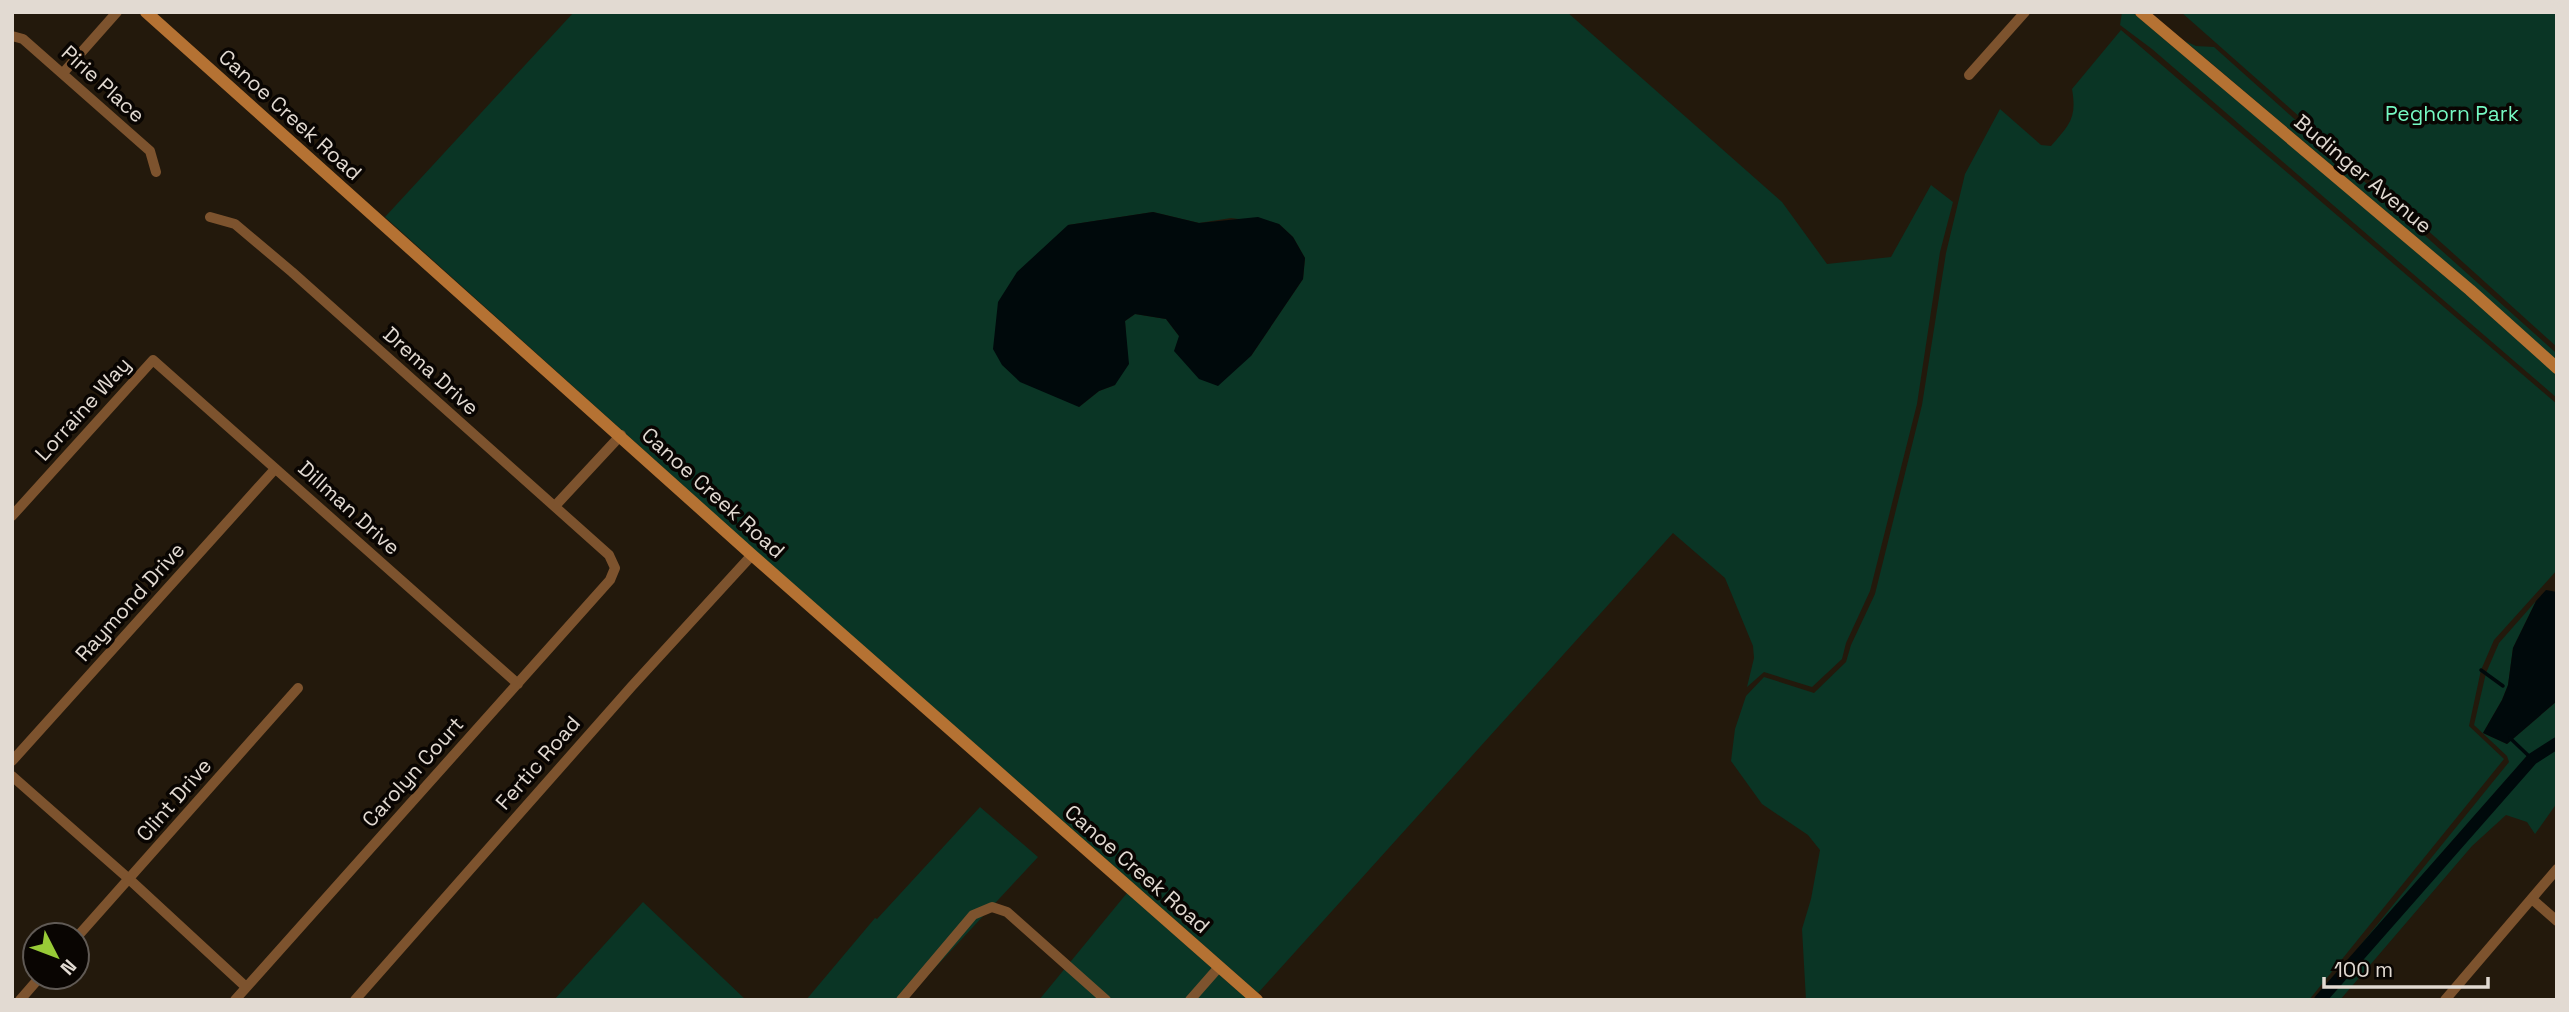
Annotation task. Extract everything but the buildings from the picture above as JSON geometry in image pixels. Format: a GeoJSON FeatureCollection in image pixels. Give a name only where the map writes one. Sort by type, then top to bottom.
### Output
{"type":"FeatureCollection","features":[{"type":"Feature","properties":{"kind":"main road","name":"Canoe Creek Road"},"geometry":{"type":"LineString","coordinates":[[146,12],[752,555],[1257,1000]]}},
{"type":"Feature","properties":{"kind":"main road","name":"Budinger Avenue"},"geometry":{"type":"LineString","coordinates":[[2141,12],[2449,272],[2557,368]]}},
{"type":"Feature","properties":{"kind":"street"},"geometry":{"type":"LineString","coordinates":[[63,73],[117,12]]}},
{"type":"Feature","properties":{"kind":"street"},"geometry":{"type":"LineString","coordinates":[[1969,75],[2025,12]]}},
{"type":"Feature","properties":{"kind":"street","name":"Pirie Place"},"geometry":{"type":"LineString","coordinates":[[12,36],[23,39],[150,151],[156,172]]}},
{"type":"Feature","properties":{"kind":"street","name":"Drema Drive"},"geometry":{"type":"LineString","coordinates":[[210,217],[235,224],[555,506],[609,555],[615,568]]}},
{"type":"Feature","properties":{"kind":"street","name":"Dillman Drive"},"geometry":{"type":"LineString","coordinates":[[153,360],[518,684]]}},
{"type":"Feature","properties":{"kind":"street","name":"Lorraine Way"},"geometry":{"type":"LineString","coordinates":[[12,516],[153,360]]}},
{"type":"Feature","properties":{"kind":"street"},"geometry":{"type":"LineString","coordinates":[[555,506],[621,435]]}},
{"type":"Feature","properties":{"kind":"street","name":"Raymond Drive"},"geometry":{"type":"LineString","coordinates":[[12,761],[275,469]]}},
{"type":"Feature","properties":{"kind":"street","name":"Fertic Road"},"geometry":{"type":"LineString","coordinates":[[355,1000],[632,686],[752,555]]}},
{"type":"Feature","properties":{"kind":"street","name":"Carolyn Court"},"geometry":{"type":"LineString","coordinates":[[235,1000],[518,684],[610,579],[615,568]]}},
{"type":"Feature","properties":{"kind":"street","name":"Clint Drive"},"geometry":{"type":"LineString","coordinates":[[91,921],[298,688]]}},
{"type":"Feature","properties":{"kind":"street"},"geometry":{"type":"LineString","coordinates":[[12,776],[246,987]]}},
{"type":"Feature","properties":{"kind":"street"},"geometry":{"type":"LineString","coordinates":[[2445,1000],[2557,869]]}},
{"type":"Feature","properties":{"kind":"street"},"geometry":{"type":"LineString","coordinates":[[2532,899],[2557,921]]}},
{"type":"Feature","properties":{"kind":"street"},"geometry":{"type":"LineString","coordinates":[[901,1000],[973,915],[992,908],[1007,912],[1106,1000]]}},
{"type":"Feature","properties":{"kind":"street"},"geometry":{"type":"LineString","coordinates":[[1190,1000],[1219,967]]}},
{"type":"Feature","properties":{"kind":"green space"},"geometry":{"type":"Polygon","coordinates":[[[574,12],[1567,12],[1782,202],[1827,264],[1891,257],[1931,185],[1953,202],[1940,252],[1917,404],[1870,591],[1846,643],[1842,659],[1812,687],[1764,672],[1747,687],[1754,658],[1753,646],[1725,578],[1673,533],[1258,993],[756,551],[385,217],[574,12]],[[1153,212],[1068,225],[1079,407],[1099,391],[1115,385],[1126,339],[1125,321],[1135,314],[1166,319],[1179,336],[1251,356],[1303,279],[1305,258],[1293,237],[1279,224],[1231,218],[1199,223],[1153,212]]]}},
{"type":"Feature","properties":{"kind":"green space"},"geometry":{"type":"Polygon","coordinates":[[[2122,12],[2132,12],[2467,295],[2557,375],[2557,398],[2152,49],[2120,25],[2122,12]]]}},
{"type":"Feature","properties":{"kind":"green space","name":"Peghorn Park"},"geometry":{"type":"Polygon","coordinates":[[[2181,12],[2557,12],[2557,347],[2414,218],[2181,12]]]}},
{"type":"Feature","properties":{"kind":"green space"},"geometry":{"type":"Polygon","coordinates":[[[2121,30],[2557,404],[2557,570],[2494,640],[2481,670],[2469,726],[2504,759],[2309,1000],[1806,1000],[1802,929],[1811,899],[1820,850],[1808,835],[1762,804],[1731,761],[1735,729],[1746,696],[1764,677],[1814,693],[1846,662],[1875,594],[1922,405],[1946,253],[1965,174],[2000,109],[2041,145],[2051,146],[2073,114],[2072,89],[2121,30]]]}},
{"type":"Feature","properties":{"kind":"green space"},"geometry":{"type":"Polygon","coordinates":[[[2185,41],[2196,46],[2214,47],[2555,352],[2555,359],[2474,286],[2185,41]]]}},
{"type":"Feature","properties":{"kind":"green space"},"geometry":{"type":"Polygon","coordinates":[[[2536,601],[2513,648],[2508,685],[2502,700],[2483,733],[2507,744],[2557,701],[2557,803],[2535,834],[2527,822],[2506,815],[2472,846],[2340,1000],[2316,1000],[2509,762],[2507,756],[2474,725],[2486,673],[2499,643],[2536,601]]]}},
{"type":"Feature","properties":{"kind":"green space"},"geometry":{"type":"Polygon","coordinates":[[[980,807],[1038,857],[908,1000],[806,1000],[875,918],[877,919],[980,807]]]}},
{"type":"Feature","properties":{"kind":"green space"},"geometry":{"type":"Polygon","coordinates":[[[1127,893],[1248,1000],[1039,1000],[1127,893]]]}},
{"type":"Feature","properties":{"kind":"green space"},"geometry":{"type":"Polygon","coordinates":[[[643,902],[746,1000],[554,1000],[643,902]]]}},
{"type":"Feature","properties":{"kind":"shaded area"},"geometry":{"type":"Polygon","coordinates":[[[1153,212],[1199,223],[1258,217],[1279,224],[1293,237],[1305,258],[1303,279],[1251,356],[1218,386],[1199,379],[1174,351],[1179,336],[1166,319],[1135,314],[1125,321],[1129,364],[1115,385],[1099,391],[1079,407],[1020,382],[1002,365],[993,349],[998,302],[1017,272],[1068,225],[1153,212]]]}},
{"type":"Feature","properties":{"kind":"shaded area"},"geometry":{"type":"Polygon","coordinates":[[[2546,590],[2557,592],[2557,701],[2507,744],[2483,733],[2508,685],[2513,648],[2536,601],[2546,590]]]}},
{"type":"Feature","properties":{"kind":"waterway"},"geometry":{"type":"LineString","coordinates":[[2481,670],[2503,686]]}},
{"type":"Feature","properties":{"kind":"waterway"},"geometry":{"type":"LineString","coordinates":[[2510,738],[2532,759]]}},
{"type":"Feature","properties":{"kind":"waterway"},"geometry":{"type":"LineString","coordinates":[[2320,1000],[2532,759],[2557,743]]}}]}
